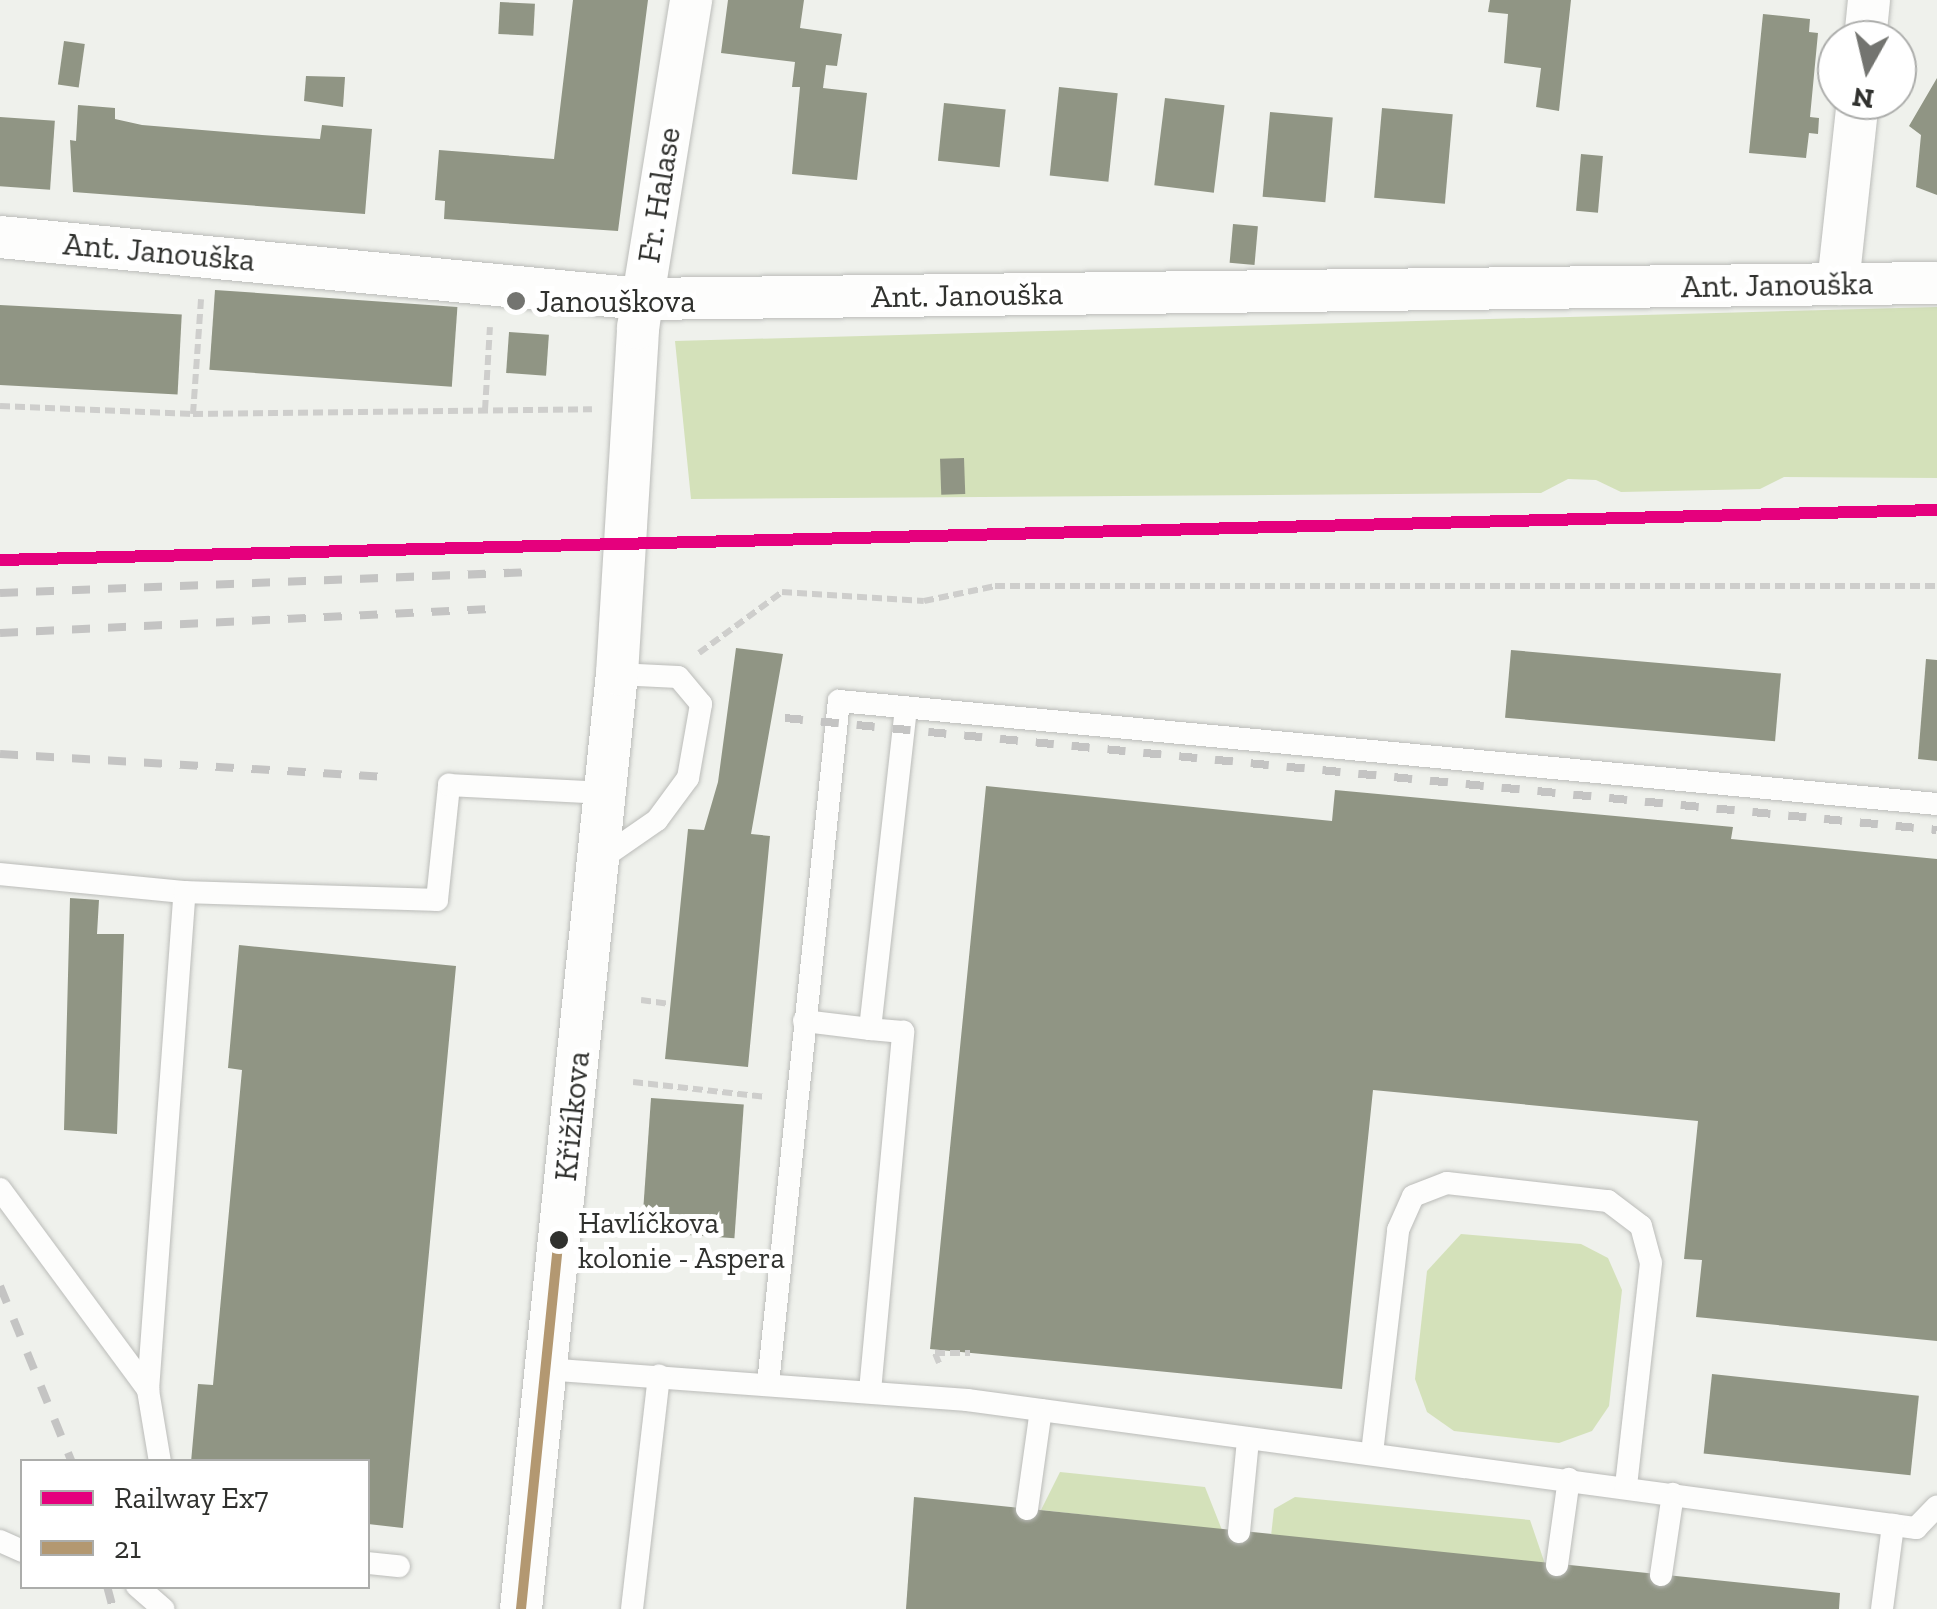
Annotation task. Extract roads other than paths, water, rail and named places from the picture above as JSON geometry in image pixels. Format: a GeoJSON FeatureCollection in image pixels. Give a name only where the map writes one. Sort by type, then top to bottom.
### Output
{"type":"FeatureCollection","features":[{"type":"Feature","properties":{"kind":"street","name":"Fr. Halase"},"geometry":{"type":"LineString","coordinates":[[625,570],[630,408],[642,299],[692,0]]}},
{"type":"Feature","properties":{"kind":"street"},"geometry":{"type":"LineString","coordinates":[[1838,284],[1856,120]]}},
{"type":"Feature","properties":{"kind":"street","name":"Ant. Janouška"},"geometry":{"type":"LineString","coordinates":[[0,237],[642,299],[1937,283]]}},
{"type":"Feature","properties":{"kind":"street","name":"Křižíkova"},"geometry":{"type":"LineString","coordinates":[[521,1609],[625,570]]}},
{"type":"Feature","properties":{"kind":"lane"},"geometry":{"type":"LineString","coordinates":[[598,862],[657,820],[688,778],[700,704],[678,677],[617,674]]}},
{"type":"Feature","properties":{"kind":"lane"},"geometry":{"type":"LineString","coordinates":[[768,1384],[839,701],[1937,804]]}},
{"type":"Feature","properties":{"kind":"lane"},"geometry":{"type":"LineString","coordinates":[[870,1029],[906,708]]}},
{"type":"Feature","properties":{"kind":"lane"},"geometry":{"type":"LineString","coordinates":[[0,874],[185,892],[437,900],[449,785],[605,793]]}},
{"type":"Feature","properties":{"kind":"lane"},"geometry":{"type":"LineString","coordinates":[[160,1459],[148,1390],[185,892]]}},
{"type":"Feature","properties":{"kind":"lane"},"geometry":{"type":"LineString","coordinates":[[804,1021],[903,1032],[870,1390]]}},
{"type":"Feature","properties":{"kind":"lane"},"geometry":{"type":"LineString","coordinates":[[1372,1453],[1398,1230],[1413,1196],[1447,1184],[1608,1201],[1641,1226],[1651,1263],[1626,1487]]}},
{"type":"Feature","properties":{"kind":"lane"},"geometry":{"type":"LineString","coordinates":[[0,1189],[148,1390]]}},
{"type":"Feature","properties":{"kind":"lane"},"geometry":{"type":"LineString","coordinates":[[545,1369],[870,1390],[1372,1453],[1916,1528],[1937,1506]]}},
{"type":"Feature","properties":{"kind":"lane"},"geometry":{"type":"LineString","coordinates":[[632,1609],[659,1376]]}},
{"type":"Feature","properties":{"kind":"lane"},"geometry":{"type":"LineString","coordinates":[[1027,1509],[1041,1410]]}},
{"type":"Feature","properties":{"kind":"lane"},"geometry":{"type":"LineString","coordinates":[[1239,1532],[1248,1440]]}},
{"type":"Feature","properties":{"kind":"lane"},"geometry":{"type":"LineString","coordinates":[[1557,1565],[1569,1479]]}},
{"type":"Feature","properties":{"kind":"lane"},"geometry":{"type":"LineString","coordinates":[[1661,1575],[1672,1494]]}},
{"type":"Feature","properties":{"kind":"lane"},"geometry":{"type":"LineString","coordinates":[[1882,1609],[1893,1524]]}},
{"type":"Feature","properties":{"kind":"lane"},"geometry":{"type":"LineString","coordinates":[[370,1563],[399,1566]]}},
{"type":"Feature","properties":{"kind":"lane"},"geometry":{"type":"LineString","coordinates":[[140,1589],[163,1609]]}},
{"type":"Feature","properties":{"kind":"railway"},"geometry":{"type":"LineString","coordinates":[[0,593],[532,572]]}},
{"type":"Feature","properties":{"kind":"railway"},"geometry":{"type":"LineString","coordinates":[[0,633],[490,609]]}},
{"type":"Feature","properties":{"kind":"railway"},"geometry":{"type":"LineString","coordinates":[[785,718],[1937,830]]}},
{"type":"Feature","properties":{"kind":"railway"},"geometry":{"type":"LineString","coordinates":[[0,754],[390,777]]}},
{"type":"Feature","properties":{"kind":"railway"},"geometry":{"type":"LineString","coordinates":[[0,1286],[71,1459]]}},
{"type":"Feature","properties":{"kind":"railway"},"geometry":{"type":"LineString","coordinates":[[108,1589],[113,1609]]}},
{"type":"Feature","properties":{"kind":"rail line","name":"Ex7"},"geometry":{"type":"LineString","coordinates":[[0,560],[1937,510]]}},
{"type":"Feature","properties":{"kind":"place","name":"Janouškova"},"geometry":{"type":"Point","coordinates":[516,301]}},
{"type":"Feature","properties":{"kind":"place","name":"Havlíčkova kolonie - Aspera"},"geometry":{"type":"Point","coordinates":[559,1240]}}]}
